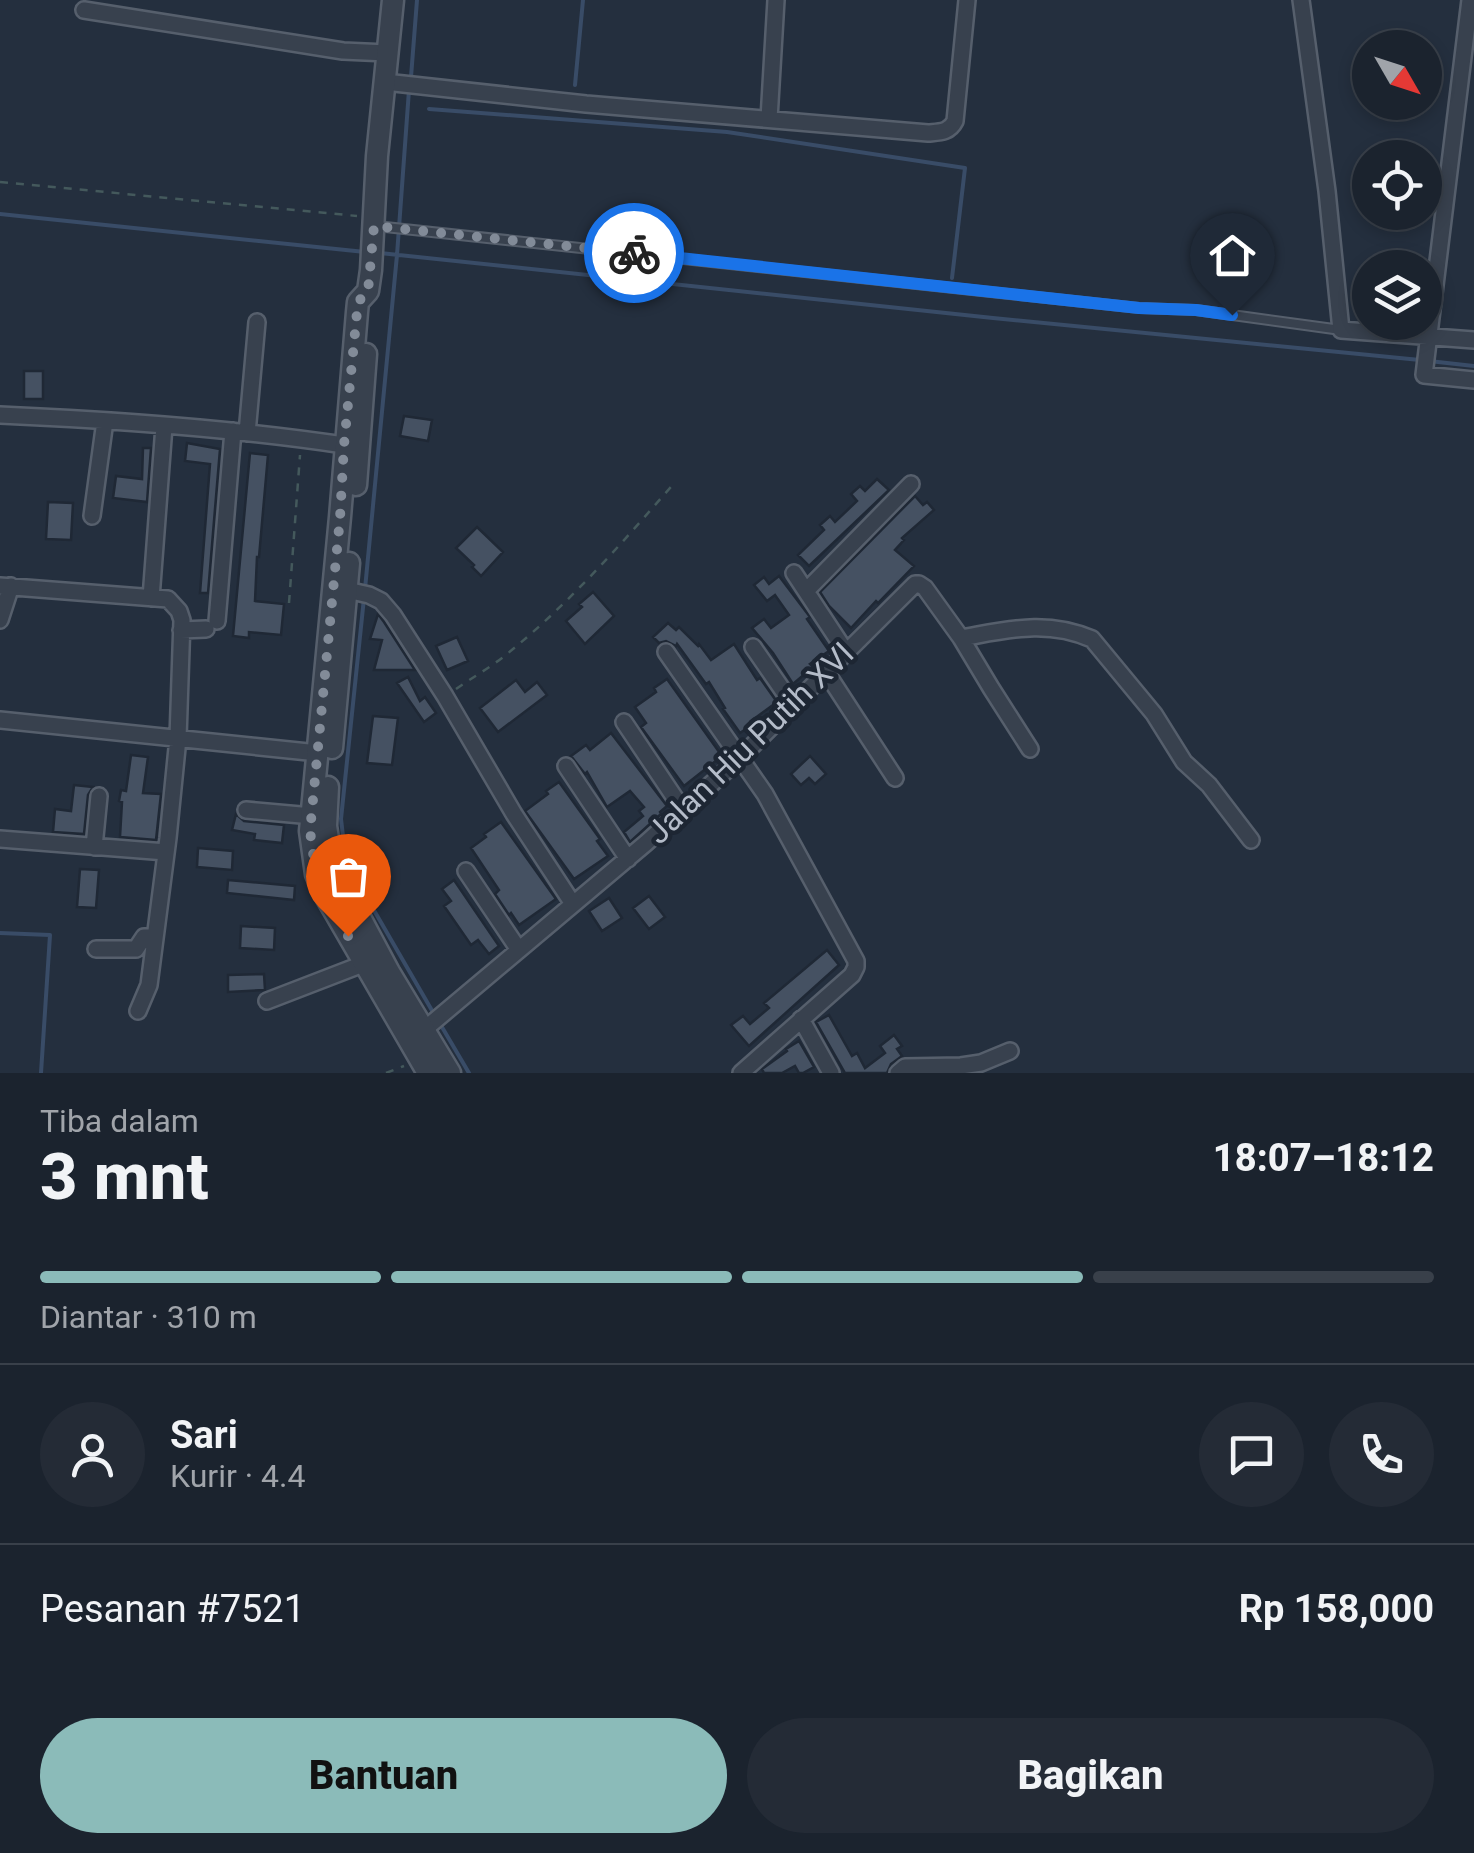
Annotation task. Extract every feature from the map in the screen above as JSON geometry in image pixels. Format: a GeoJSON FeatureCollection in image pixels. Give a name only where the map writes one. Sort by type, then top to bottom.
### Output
{"type":"FeatureCollection","features":[{"type":"Feature","properties":{"kind":"street"},"geometry":{"type":"LineString","coordinates":[[393,0],[347,590],[318,753],[312,851],[325,894],[375,972],[424,1066]]}},
{"type":"Feature","properties":{"kind":"street"},"geometry":{"type":"LineString","coordinates":[[769,119],[776,0]]}},
{"type":"Feature","properties":{"kind":"street"},"geometry":{"type":"LineString","coordinates":[[384,82],[586,104],[944,132],[955,121],[966,0]]}},
{"type":"Feature","properties":{"kind":"street"},"geometry":{"type":"LineString","coordinates":[[1301,0],[1341,330],[1352,331]]}},
{"type":"Feature","properties":{"kind":"street"},"geometry":{"type":"LineString","coordinates":[[1439,250],[1470,0]]}},
{"type":"Feature","properties":{"kind":"street"},"geometry":{"type":"LineString","coordinates":[[84,10],[344,52],[387,53]]}},
{"type":"Feature","properties":{"kind":"street"},"geometry":{"type":"LineString","coordinates":[[368,291],[358,302],[344,445],[326,803],[328,853],[375,972],[425,1029],[450,1073]]}},
{"type":"Feature","properties":{"kind":"street"},"geometry":{"type":"LineString","coordinates":[[182,630],[212,626],[257,322]]}},
{"type":"Feature","properties":{"kind":"street"},"geometry":{"type":"LineString","coordinates":[[1442,336],[1474,340]]}},
{"type":"Feature","properties":{"kind":"street"},"geometry":{"type":"LineString","coordinates":[[1428,340],[1424,375],[1474,380]]}},
{"type":"Feature","properties":{"kind":"street"},"geometry":{"type":"LineString","coordinates":[[0,416],[240,432],[344,445]]}},
{"type":"Feature","properties":{"kind":"street"},"geometry":{"type":"LineString","coordinates":[[92,516],[105,421]]}},
{"type":"Feature","properties":{"kind":"street"},"geometry":{"type":"LineString","coordinates":[[151,598],[164,426]]}},
{"type":"Feature","properties":{"kind":"street"},"geometry":{"type":"LineString","coordinates":[[806,591],[911,484]]}},
{"type":"Feature","properties":{"kind":"street"},"geometry":{"type":"LineString","coordinates":[[794,574],[846,652]]}},
{"type":"Feature","properties":{"kind":"street","name":"Jalan Hiu Putih XVI"},"geometry":{"type":"LineString","coordinates":[[425,1029],[683,810],[915,584],[925,588],[961,638],[1030,749]]}},
{"type":"Feature","properties":{"kind":"street"},"geometry":{"type":"LineString","coordinates":[[0,620],[6,586],[168,600],[179,611],[182,630],[178,738],[148,985],[138,1011]]}},
{"type":"Feature","properties":{"kind":"street"},"geometry":{"type":"LineString","coordinates":[[347,590],[380,601],[393,616],[574,904]]}},
{"type":"Feature","properties":{"kind":"street"},"geometry":{"type":"LineString","coordinates":[[961,638],[1033,625],[1092,638],[1154,714],[1184,762],[1209,785],[1251,840]]}},
{"type":"Feature","properties":{"kind":"street"},"geometry":{"type":"LineString","coordinates":[[753,647],[793,705]]}},
{"type":"Feature","properties":{"kind":"street"},"geometry":{"type":"LineString","coordinates":[[666,652],[765,794],[856,961],[852,974],[746,1071]]}},
{"type":"Feature","properties":{"kind":"street"},"geometry":{"type":"LineString","coordinates":[[826,672],[895,778]]}},
{"type":"Feature","properties":{"kind":"street"},"geometry":{"type":"LineString","coordinates":[[0,720],[318,753]]}},
{"type":"Feature","properties":{"kind":"street"},"geometry":{"type":"LineString","coordinates":[[624,722],[683,810]]}},
{"type":"Feature","properties":{"kind":"street"},"geometry":{"type":"LineString","coordinates":[[566,766],[628,859]]}},
{"type":"Feature","properties":{"kind":"street"},"geometry":{"type":"LineString","coordinates":[[94,847],[99,796]]}},
{"type":"Feature","properties":{"kind":"street"},"geometry":{"type":"LineString","coordinates":[[246,810],[312,816]]}},
{"type":"Feature","properties":{"kind":"street"},"geometry":{"type":"LineString","coordinates":[[0,839],[166,852]]}},
{"type":"Feature","properties":{"kind":"street"},"geometry":{"type":"LineString","coordinates":[[466,871],[519,950]]}},
{"type":"Feature","properties":{"kind":"street"},"geometry":{"type":"LineString","coordinates":[[96,949],[134,950],[144,937],[155,937]]}},
{"type":"Feature","properties":{"kind":"street"},"geometry":{"type":"LineString","coordinates":[[267,1001],[375,972]]}},
{"type":"Feature","properties":{"kind":"street"},"geometry":{"type":"LineString","coordinates":[[801,1020],[831,1073]]}},
{"type":"Feature","properties":{"kind":"street"},"geometry":{"type":"LineString","coordinates":[[898,1073],[905,1068],[981,1063],[1010,1050]]}},
{"type":"Feature","properties":{"kind":"lane"},"geometry":{"type":"LineString","coordinates":[[374,225],[1139,308],[1196,310],[1341,330]]}},
{"type":"Feature","properties":{"kind":"path"},"geometry":{"type":"LineString","coordinates":[[0,182],[374,225]]}},
{"type":"Feature","properties":{"kind":"path"},"geometry":{"type":"LineString","coordinates":[[289,603],[301,439]]}},
{"type":"Feature","properties":{"kind":"path"},"geometry":{"type":"LineString","coordinates":[[445,696],[505,656],[566,602],[676,482]]}},
{"type":"Feature","properties":{"kind":"path"},"geometry":{"type":"LineString","coordinates":[[386,1073],[424,1066]]}},
{"type":"Feature","properties":{"kind":"building"},"geometry":{"type":"Polygon","coordinates":[[[24,371],[43,371],[43,399],[24,399],[24,371]]]}},
{"type":"Feature","properties":{"kind":"building"},"geometry":{"type":"Polygon","coordinates":[[[404,416],[432,420],[428,441],[400,436],[404,416]]]}},
{"type":"Feature","properties":{"kind":"building"},"geometry":{"type":"Polygon","coordinates":[[[187,443],[220,449],[208,593],[200,593],[210,464],[185,461],[187,443]]]}},
{"type":"Feature","properties":{"kind":"building"},"geometry":{"type":"Polygon","coordinates":[[[143,448],[151,448],[147,502],[113,498],[116,476],[142,479],[143,448]]]}},
{"type":"Feature","properties":{"kind":"building"},"geometry":{"type":"Polygon","coordinates":[[[250,453],[268,455],[255,601],[284,604],[281,635],[249,632],[249,638],[233,636],[250,453]]]}},
{"type":"Feature","properties":{"kind":"building"},"geometry":{"type":"Polygon","coordinates":[[[877,479],[889,490],[809,566],[798,555],[824,530],[820,525],[830,516],[835,522],[857,501],[851,494],[860,486],[865,491],[877,479]]]}},
{"type":"Feature","properties":{"kind":"building"},"geometry":{"type":"Polygon","coordinates":[[[915,496],[934,510],[902,538],[895,550],[914,566],[851,628],[820,592],[915,496]]]}},
{"type":"Feature","properties":{"kind":"building"},"geometry":{"type":"Polygon","coordinates":[[[48,502],[73,503],[71,540],[46,539],[48,502]]]}},
{"type":"Feature","properties":{"kind":"building"},"geometry":{"type":"Polygon","coordinates":[[[477,527],[503,552],[481,576],[456,548],[477,527]]]}},
{"type":"Feature","properties":{"kind":"building"},"geometry":{"type":"Polygon","coordinates":[[[779,576],[810,617],[807,619],[829,651],[810,664],[813,667],[793,684],[752,628],[764,619],[771,628],[789,615],[775,595],[767,601],[754,585],[764,577],[769,584],[779,576]]]}},
{"type":"Feature","properties":{"kind":"building"},"geometry":{"type":"Polygon","coordinates":[[[593,592],[614,616],[585,644],[566,621],[593,592]]]}},
{"type":"Feature","properties":{"kind":"building"},"geometry":{"type":"Polygon","coordinates":[[[378,614],[415,670],[374,670],[382,640],[370,639],[378,614]]]}},
{"type":"Feature","properties":{"kind":"building"},"geometry":{"type":"Polygon","coordinates":[[[668,623],[699,644],[711,660],[734,644],[777,702],[740,733],[709,682],[706,684],[677,644],[659,643],[653,637],[668,623]]]}},
{"type":"Feature","properties":{"kind":"building"},"geometry":{"type":"Polygon","coordinates":[[[457,637],[468,661],[447,670],[436,646],[457,637]]]}},
{"type":"Feature","properties":{"kind":"building"},"geometry":{"type":"Polygon","coordinates":[[[408,677],[420,701],[425,697],[436,713],[424,722],[397,683],[408,677]]]}},
{"type":"Feature","properties":{"kind":"building"},"geometry":{"type":"Polygon","coordinates":[[[667,679],[722,756],[684,786],[641,727],[646,723],[635,707],[667,679]]]}},
{"type":"Feature","properties":{"kind":"building"},"geometry":{"type":"Polygon","coordinates":[[[516,680],[525,692],[537,682],[547,695],[498,732],[480,708],[516,680]]]}},
{"type":"Feature","properties":{"kind":"building"},"geometry":{"type":"Polygon","coordinates":[[[373,716],[398,718],[392,765],[367,763],[373,716]]]}},
{"type":"Feature","properties":{"kind":"building"},"geometry":{"type":"Polygon","coordinates":[[[611,733],[667,806],[630,842],[624,832],[643,816],[639,811],[644,807],[630,791],[607,807],[587,772],[571,756],[586,745],[590,750],[611,733]]]}},
{"type":"Feature","properties":{"kind":"building"},"geometry":{"type":"Polygon","coordinates":[[[131,755],[148,757],[143,793],[161,794],[156,840],[120,837],[119,801],[121,790],[126,791],[131,755]]]}},
{"type":"Feature","properties":{"kind":"building"},"geometry":{"type":"Polygon","coordinates":[[[810,756],[826,774],[815,784],[809,778],[801,785],[791,774],[810,756]]]}},
{"type":"Feature","properties":{"kind":"building"},"geometry":{"type":"Polygon","coordinates":[[[559,782],[608,856],[574,879],[525,811],[559,782]]]}},
{"type":"Feature","properties":{"kind":"building"},"geometry":{"type":"Polygon","coordinates":[[[74,785],[93,787],[88,795],[84,834],[53,832],[55,809],[71,811],[74,785]]]}},
{"type":"Feature","properties":{"kind":"building"},"geometry":{"type":"Polygon","coordinates":[[[236,814],[244,821],[284,825],[282,843],[254,840],[255,834],[232,830],[236,814]]]}},
{"type":"Feature","properties":{"kind":"building"},"geometry":{"type":"Polygon","coordinates":[[[501,822],[556,899],[519,925],[495,894],[499,890],[471,848],[501,822]]]}},
{"type":"Feature","properties":{"kind":"building"},"geometry":{"type":"Polygon","coordinates":[[[198,848],[233,851],[232,870],[197,867],[198,848]]]}},
{"type":"Feature","properties":{"kind":"building"},"geometry":{"type":"Polygon","coordinates":[[[80,869],[99,870],[96,908],[77,907],[80,869]]]}},
{"type":"Feature","properties":{"kind":"building"},"geometry":{"type":"Polygon","coordinates":[[[228,880],[295,886],[294,900],[227,893],[228,880]]]}},
{"type":"Feature","properties":{"kind":"building"},"geometry":{"type":"Polygon","coordinates":[[[454,880],[499,946],[489,954],[478,940],[471,945],[444,906],[451,901],[442,889],[454,880]]]}},
{"type":"Feature","properties":{"kind":"building"},"geometry":{"type":"Polygon","coordinates":[[[649,896],[665,917],[649,929],[633,908],[649,896]]]}},
{"type":"Feature","properties":{"kind":"building"},"geometry":{"type":"Polygon","coordinates":[[[609,898],[622,918],[602,931],[589,911],[609,898]]]}},
{"type":"Feature","properties":{"kind":"building"},"geometry":{"type":"Polygon","coordinates":[[[241,926],[275,928],[274,950],[240,948],[241,926]]]}},
{"type":"Feature","properties":{"kind":"building"},"geometry":{"type":"Polygon","coordinates":[[[827,950],[839,965],[749,1046],[731,1025],[743,1016],[750,1024],[769,1008],[764,1003],[827,950]]]}},
{"type":"Feature","properties":{"kind":"building"},"geometry":{"type":"Polygon","coordinates":[[[264,974],[265,990],[228,992],[228,975],[264,974]]]}},
{"type":"Feature","properties":{"kind":"building"},"geometry":{"type":"Polygon","coordinates":[[[829,1015],[852,1056],[857,1053],[865,1068],[885,1053],[880,1046],[894,1035],[902,1046],[897,1049],[902,1056],[887,1073],[845,1073],[816,1022],[829,1015]]]}},
{"type":"Feature","properties":{"kind":"building"},"geometry":{"type":"Polygon","coordinates":[[[799,1041],[814,1067],[803,1073],[795,1066],[782,1073],[764,1073],[762,1069],[799,1041]]]}},
{"type":"Feature","properties":{"kind":"waterway"},"geometry":{"type":"LineString","coordinates":[[411,77],[417,0]]}},
{"type":"Feature","properties":{"kind":"waterway"},"geometry":{"type":"LineString","coordinates":[[575,85],[583,0]]}},
{"type":"Feature","properties":{"kind":"waterway"},"geometry":{"type":"LineString","coordinates":[[365,589],[409,90]]}},
{"type":"Feature","properties":{"kind":"waterway"},"geometry":{"type":"LineString","coordinates":[[429,109],[727,132],[965,168],[952,278]]}},
{"type":"Feature","properties":{"kind":"waterway"},"geometry":{"type":"LineString","coordinates":[[0,214],[365,252]]}},
{"type":"Feature","properties":{"kind":"waterway"},"geometry":{"type":"LineString","coordinates":[[380,253],[1420,360]]}},
{"type":"Feature","properties":{"kind":"waterway"},"geometry":{"type":"LineString","coordinates":[[1429,361],[1474,366]]}},
{"type":"Feature","properties":{"kind":"waterway"},"geometry":{"type":"LineString","coordinates":[[364,598],[341,819],[345,853],[353,874],[434,1014]]}},
{"type":"Feature","properties":{"kind":"waterway"},"geometry":{"type":"LineString","coordinates":[[0,933],[50,935],[41,1073]]}},
{"type":"Feature","properties":{"kind":"waterway"},"geometry":{"type":"LineString","coordinates":[[439,1022],[469,1073]]}},
{"type":"Feature","properties":{"kind":"way so far"},"geometry":{"type":"LineString","coordinates":[[348,936],[316,874],[310,831],[358,302],[368,291],[374,226],[634,253]]}},
{"type":"Feature","properties":{"kind":"route"},"geometry":{"type":"LineString","coordinates":[[634,253],[1232,315]]}}]}
